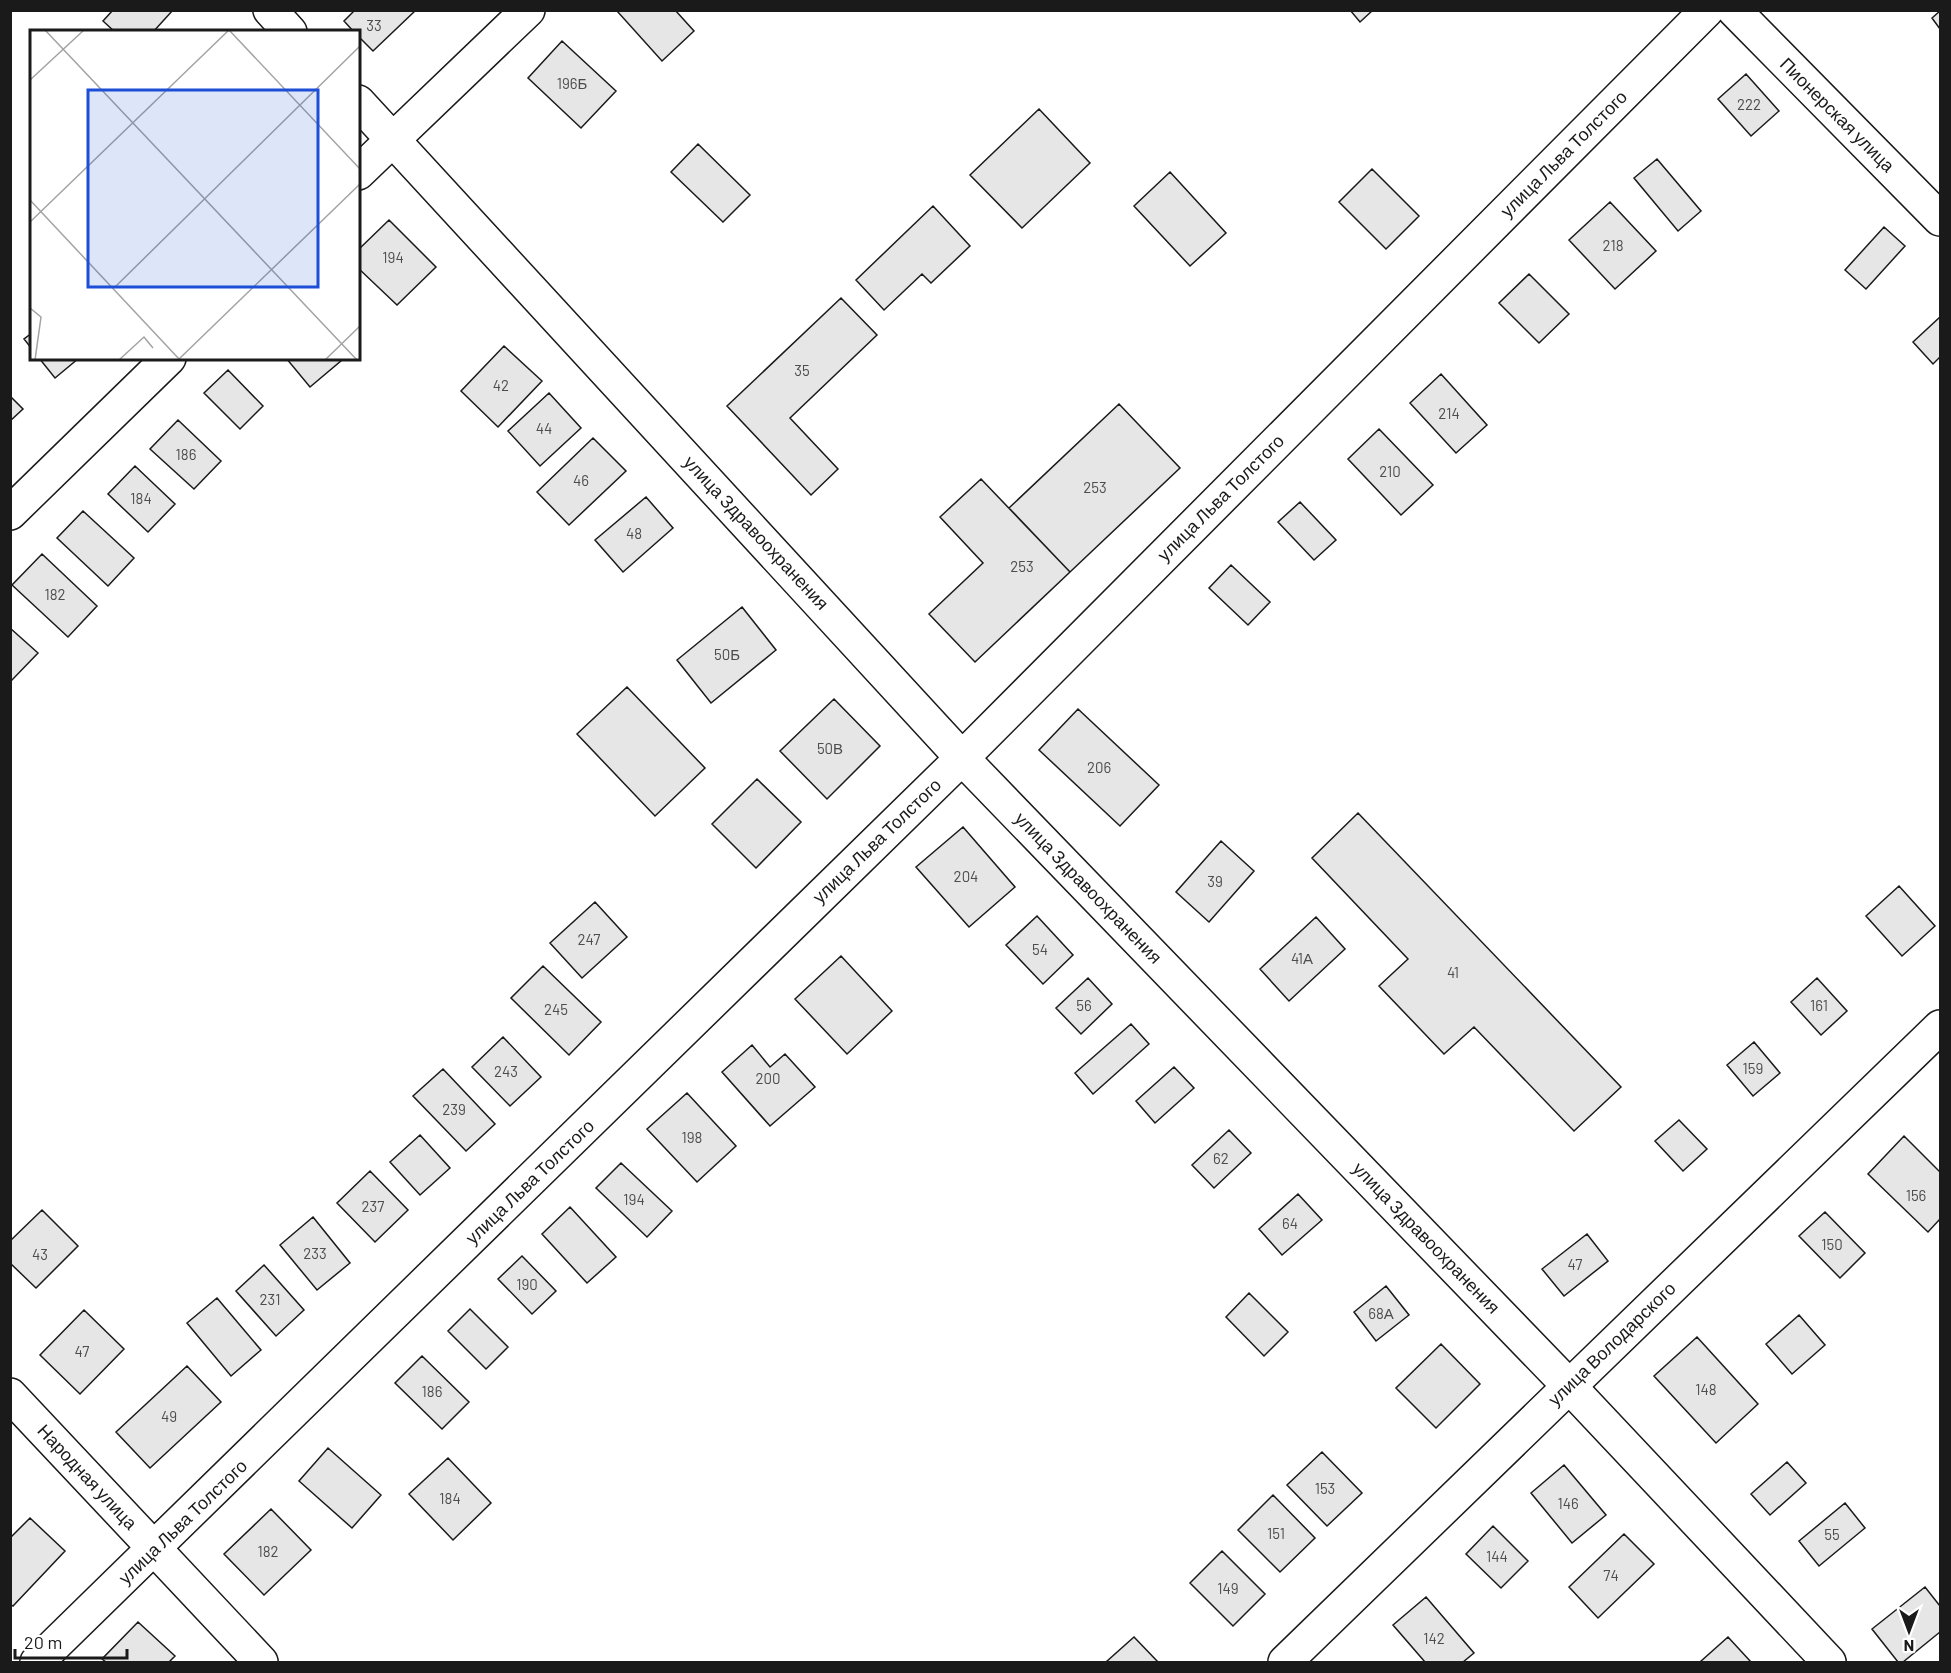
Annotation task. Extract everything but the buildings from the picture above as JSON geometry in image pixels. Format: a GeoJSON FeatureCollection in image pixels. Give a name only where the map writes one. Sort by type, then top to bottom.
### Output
{"type":"FeatureCollection","features":[{"type":"Feature","properties":{"kind":"street"},"geometry":{"type":"LineString","coordinates":[[270,10],[288,30]]}},
{"type":"Feature","properties":{"kind":"street"},"geometry":{"type":"LineString","coordinates":[[360,171],[528,10]]}},
{"type":"Feature","properties":{"kind":"street","name":"улица Льва Толстого"},"geometry":{"type":"LineString","coordinates":[[37,1662],[962,758],[1707,10]]}},
{"type":"Feature","properties":{"kind":"street","name":"Пионерская улица"},"geometry":{"type":"LineString","coordinates":[[1734,10],[1941,219]]}},
{"type":"Feature","properties":{"kind":"street","name":"улица Здравоохранения"},"geometry":{"type":"LineString","coordinates":[[360,104],[962,758],[1569,1386],[1829,1662]]}},
{"type":"Feature","properties":{"kind":"street"},"geometry":{"type":"LineString","coordinates":[[10,513],[167,360]]}},
{"type":"Feature","properties":{"kind":"street","name":"улица Володарского"},"geometry":{"type":"LineString","coordinates":[[1285,1662],[1941,1027]]}},
{"type":"Feature","properties":{"kind":"street","name":"Народная улица"},"geometry":{"type":"LineString","coordinates":[[10,1395],[261,1662]]}}]}
